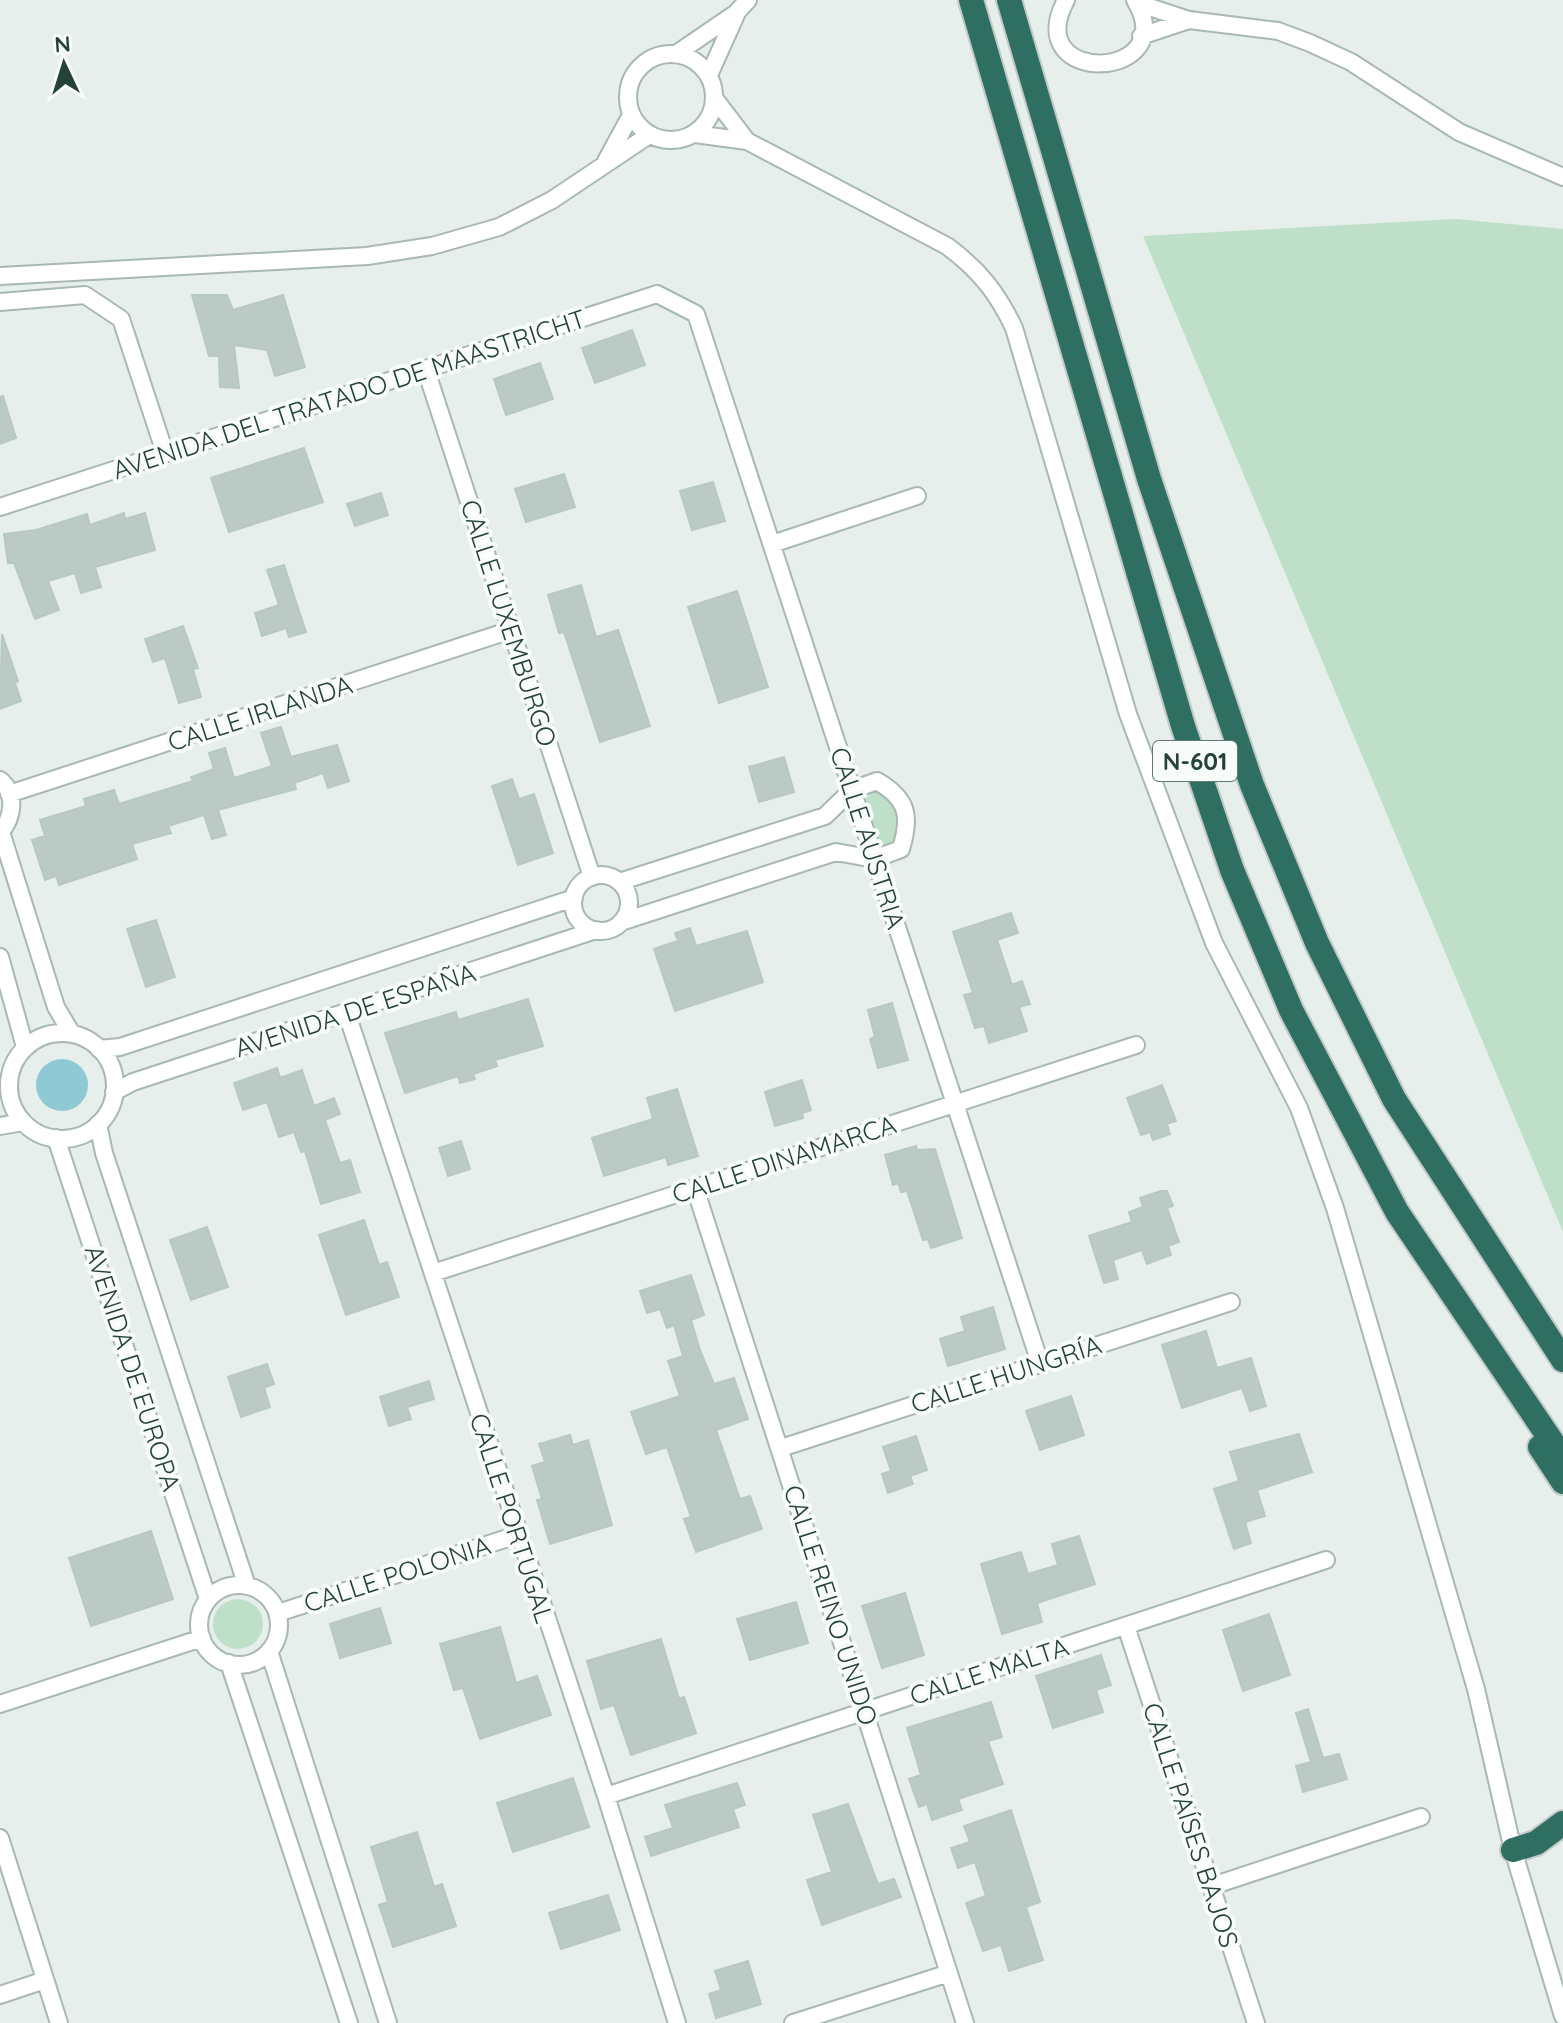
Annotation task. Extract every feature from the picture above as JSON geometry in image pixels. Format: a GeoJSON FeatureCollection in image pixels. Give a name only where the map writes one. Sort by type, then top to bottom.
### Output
{"type":"FeatureCollection","features":[{"type":"Feature","properties":{"kind":"highway","name":"N-601"},"geometry":{"type":"LineString","coordinates":[[971,0],[1183,726],[1232,870],[1291,1010],[1397,1212],[1563,1458]]}},
{"type":"Feature","properties":{"kind":"highway","name":"N-601"},"geometry":{"type":"LineString","coordinates":[[1009,0],[1149,479],[1252,785],[1317,943],[1394,1099],[1563,1360]]}},
{"type":"Feature","properties":{"kind":"highway"},"geometry":{"type":"LineString","coordinates":[[1397,1212],[1482,1359],[1563,1482]]}},
{"type":"Feature","properties":{"kind":"highway"},"geometry":{"type":"LineString","coordinates":[[1513,1850],[1536,1843],[1563,1823]]}},
{"type":"Feature","properties":{"kind":"street"},"geometry":{"type":"LineString","coordinates":[[676,54],[736,13],[748,0]]}},
{"type":"Feature","properties":{"kind":"street"},"geometry":{"type":"LineString","coordinates":[[1066,0],[1061,10],[1060,34],[1064,46],[1080,61],[1099,66],[1113,65],[1135,49],[1141,36],[1142,14],[1136,2]]}},
{"type":"Feature","properties":{"kind":"street"},"geometry":{"type":"LineString","coordinates":[[1136,2],[1189,20],[1278,31],[1310,43],[1351,62],[1459,132],[1563,177]]}},
{"type":"Feature","properties":{"kind":"street"},"geometry":{"type":"LineString","coordinates":[[709,75],[736,13]]}},
{"type":"Feature","properties":{"kind":"street"},"geometry":{"type":"LineString","coordinates":[[1141,36],[1189,20]]}},
{"type":"Feature","properties":{"kind":"street"},"geometry":{"type":"LineString","coordinates":[[649,135],[631,115],[628,91],[632,76],[657,56],[676,54],[692,58],[709,75],[715,99],[747,141]]}},
{"type":"Feature","properties":{"kind":"street"},"geometry":{"type":"LineString","coordinates":[[0,276],[367,256],[432,246],[499,227],[552,200],[649,135],[681,139],[695,134],[706,123],[715,99]]}},
{"type":"Feature","properties":{"kind":"street"},"geometry":{"type":"LineString","coordinates":[[605,162],[631,115]]}},
{"type":"Feature","properties":{"kind":"street"},"geometry":{"type":"LineString","coordinates":[[695,134],[747,141],[947,246],[975,267],[998,294],[1014,328],[1128,714],[1214,943],[1286,1079],[1335,1208],[1476,1689],[1513,1850],[1563,2016]]}},
{"type":"Feature","properties":{"kind":"street","name":"AVENIDA DEL TRATADO DE MAASTRICHT"},"geometry":{"type":"LineString","coordinates":[[0,507],[657,294],[696,314]]}},
{"type":"Feature","properties":{"kind":"street"},"geometry":{"type":"LineString","coordinates":[[0,302],[85,295],[121,319],[165,453]]}},
{"type":"Feature","properties":{"kind":"street","name":"CALLE AUSTRIA"},"geometry":{"type":"LineString","coordinates":[[696,314],[1040,1363]]}},
{"type":"Feature","properties":{"kind":"street","name":"CALLE LUXEMBURGO"},"geometry":{"type":"LineString","coordinates":[[426,370],[592,877]]}},
{"type":"Feature","properties":{"kind":"street"},"geometry":{"type":"LineString","coordinates":[[772,544],[917,496]]}},
{"type":"Feature","properties":{"kind":"street","name":"CALLE IRLANDA"},"geometry":{"type":"LineString","coordinates":[[4,787],[511,630]]}},
{"type":"Feature","properties":{"kind":"street"},"geometry":{"type":"LineString","coordinates":[[877,781],[894,791],[904,807],[907,827],[901,849],[874,859],[836,852],[621,922],[603,931],[577,919],[575,890],[592,877],[599,874],[619,882],[825,816],[852,790],[877,781]]}},
{"type":"Feature","properties":{"kind":"street"},"geometry":{"type":"LineString","coordinates":[[4,787],[10,814],[0,833],[56,1007],[72,1034]]}},
{"type":"Feature","properties":{"kind":"street"},"geometry":{"type":"LineString","coordinates":[[619,882],[629,901],[627,915],[621,922]]}},
{"type":"Feature","properties":{"kind":"street","name":"AVENIDA DE ESPAÑA"},"geometry":{"type":"LineString","coordinates":[[99,1049],[120,1047],[574,898]]}},
{"type":"Feature","properties":{"kind":"street","name":"AVENIDA DE ESPAÑA"},"geometry":{"type":"LineString","coordinates":[[114,1092],[133,1082],[596,930]]}},
{"type":"Feature","properties":{"kind":"street"},"geometry":{"type":"LineString","coordinates":[[0,957],[25,1047]]}},
{"type":"Feature","properties":{"kind":"street","name":"CALLE PORTUGAL"},"geometry":{"type":"LineString","coordinates":[[347,1014],[517,1535],[606,1796],[677,2023]]}},
{"type":"Feature","properties":{"kind":"street"},"geometry":{"type":"LineString","coordinates":[[58,1031],[72,1034],[86,1037],[107,1055],[116,1082],[111,1110],[92,1131],[66,1140],[38,1135],[16,1116],[5,1081],[13,1062],[31,1040],[58,1031]]}},
{"type":"Feature","properties":{"kind":"street","name":"CALLE DINAMARCA"},"geometry":{"type":"LineString","coordinates":[[433,1273],[1136,1045]]}},
{"type":"Feature","properties":{"kind":"street"},"geometry":{"type":"LineString","coordinates":[[0,1126],[23,1122]]}},
{"type":"Feature","properties":{"kind":"street","name":"AVENIDA DE EUROPA"},"geometry":{"type":"LineString","coordinates":[[98,1124],[109,1168],[247,1586]]}},
{"type":"Feature","properties":{"kind":"street","name":"AVENIDA DE EUROPA"},"geometry":{"type":"LineString","coordinates":[[56,1138],[208,1599]]}},
{"type":"Feature","properties":{"kind":"street","name":"CALLE REINO UNIDO"},"geometry":{"type":"LineString","coordinates":[[695,1188],[965,2023]]}},
{"type":"Feature","properties":{"kind":"street","name":"CALLE HUNGRÍA"},"geometry":{"type":"LineString","coordinates":[[781,1448],[1231,1302]]}},
{"type":"Feature","properties":{"kind":"street","name":"CALLE POLONIA"},"geometry":{"type":"LineString","coordinates":[[278,1613],[517,1535]]}},
{"type":"Feature","properties":{"kind":"street","name":"CALLE MALTA"},"geometry":{"type":"LineString","coordinates":[[606,1796],[1326,1560]]}},
{"type":"Feature","properties":{"kind":"street"},"geometry":{"type":"LineString","coordinates":[[236,1584],[247,1586],[257,1588],[274,1601],[280,1622],[277,1643],[262,1659],[242,1666],[221,1662],[205,1648],[198,1628],[202,1606],[226,1587],[236,1584]]}},
{"type":"Feature","properties":{"kind":"street","name":"CALLE PAÍSES BAJOS"},"geometry":{"type":"LineString","coordinates":[[1126,1626],[1256,2023]]}},
{"type":"Feature","properties":{"kind":"street"},"geometry":{"type":"LineString","coordinates":[[0,1704],[202,1638]]}},
{"type":"Feature","properties":{"kind":"street"},"geometry":{"type":"LineString","coordinates":[[269,1651],[388,2023]]}},
{"type":"Feature","properties":{"kind":"street"},"geometry":{"type":"LineString","coordinates":[[229,1663],[349,2023]]}},
{"type":"Feature","properties":{"kind":"street"},"geometry":{"type":"LineString","coordinates":[[1212,1886],[1421,1817]]}},
{"type":"Feature","properties":{"kind":"street"},"geometry":{"type":"LineString","coordinates":[[0,1838],[59,2023]]}},
{"type":"Feature","properties":{"kind":"street"},"geometry":{"type":"LineString","coordinates":[[793,2023],[949,1973]]}},
{"type":"Feature","properties":{"kind":"street"},"geometry":{"type":"LineString","coordinates":[[0,1995],[45,1980]]}},
{"type":"Feature","properties":{"kind":"green space"},"geometry":{"type":"Polygon","coordinates":[[[1456,219],[1563,229],[1563,1232],[1143,236],[1456,219]]]}},
{"type":"Feature","properties":{"kind":"green space"},"geometry":{"type":"Polygon","coordinates":[[[874,790],[891,799],[899,814],[899,831],[890,847],[878,841],[865,800],[874,790]]]}},
{"type":"Feature","properties":{"kind":"green space"},"geometry":{"type":"Polygon","coordinates":[[[238,1599],[256,1606],[263,1624],[256,1642],[238,1649],[220,1642],[213,1624],[220,1606],[238,1599]]]}},
{"type":"Feature","properties":{"kind":"water"},"geometry":{"type":"Polygon","coordinates":[[[62,1059],[80,1067],[88,1085],[80,1103],[62,1111],[44,1103],[36,1085],[44,1067],[62,1059]]]}},
{"type":"Feature","properties":{"kind":"building"},"geometry":{"type":"Polygon","coordinates":[[[192,295],[227,295],[233,310],[283,295],[305,367],[275,376],[267,350],[234,345],[239,388],[220,387],[219,356],[209,356],[192,295]]]}},
{"type":"Feature","properties":{"kind":"building"},"geometry":{"type":"Polygon","coordinates":[[[632,330],[645,365],[595,383],[582,348],[632,330]]]}},
{"type":"Feature","properties":{"kind":"building"},"geometry":{"type":"Polygon","coordinates":[[[540,363],[553,399],[506,415],[494,379],[540,363]]]}},
{"type":"Feature","properties":{"kind":"building"},"geometry":{"type":"Polygon","coordinates":[[[3,396],[16,438],[0,444],[0,397],[3,396]]]}},
{"type":"Feature","properties":{"kind":"building"},"geometry":{"type":"Polygon","coordinates":[[[304,448],[323,502],[229,532],[211,478],[304,448]]]}},
{"type":"Feature","properties":{"kind":"building"},"geometry":{"type":"Polygon","coordinates":[[[564,474],[575,507],[526,522],[515,489],[564,474]]]}},
{"type":"Feature","properties":{"kind":"building"},"geometry":{"type":"Polygon","coordinates":[[[713,482],[725,521],[692,530],[680,491],[713,482]]]}},
{"type":"Feature","properties":{"kind":"building"},"geometry":{"type":"Polygon","coordinates":[[[381,493],[388,515],[355,526],[347,504],[381,493]]]}},
{"type":"Feature","properties":{"kind":"building"},"geometry":{"type":"Polygon","coordinates":[[[124,513],[125,519],[145,513],[155,550],[95,567],[101,587],[81,593],[75,573],[48,581],[59,610],[35,619],[14,563],[8,563],[4,534],[36,530],[87,514],[90,525],[124,513]]]}},
{"type":"Feature","properties":{"kind":"building"},"geometry":{"type":"Polygon","coordinates":[[[284,565],[306,632],[289,637],[286,628],[262,636],[255,613],[279,605],[267,570],[284,565]]]}},
{"type":"Feature","properties":{"kind":"building"},"geometry":{"type":"Polygon","coordinates":[[[581,585],[596,637],[618,630],[650,726],[600,742],[564,632],[559,633],[548,595],[581,585]]]}},
{"type":"Feature","properties":{"kind":"building"},"geometry":{"type":"Polygon","coordinates":[[[737,591],[768,687],[719,703],[688,607],[737,591]]]}},
{"type":"Feature","properties":{"kind":"building"},"geometry":{"type":"Polygon","coordinates":[[[183,626],[198,668],[193,669],[201,697],[179,703],[165,658],[153,662],[145,639],[183,626]]]}},
{"type":"Feature","properties":{"kind":"building"},"geometry":{"type":"Polygon","coordinates":[[[2,634],[18,681],[15,683],[21,701],[0,709],[2,634]]]}},
{"type":"Feature","properties":{"kind":"building"},"geometry":{"type":"Polygon","coordinates":[[[281,727],[291,757],[337,745],[349,781],[328,788],[323,773],[294,783],[296,789],[218,810],[226,835],[212,839],[204,815],[168,826],[171,833],[132,844],[137,859],[59,885],[56,876],[45,880],[32,840],[45,836],[40,820],[86,806],[84,799],[114,790],[119,804],[193,781],[191,777],[214,769],[209,753],[225,748],[234,778],[272,766],[261,733],[281,727]]]}},
{"type":"Feature","properties":{"kind":"building"},"geometry":{"type":"Polygon","coordinates":[[[784,757],[794,792],[759,802],[749,767],[784,757]]]}},
{"type":"Feature","properties":{"kind":"building"},"geometry":{"type":"Polygon","coordinates":[[[512,779],[519,799],[534,794],[553,853],[518,865],[492,786],[512,779]]]}},
{"type":"Feature","properties":{"kind":"building"},"geometry":{"type":"Polygon","coordinates":[[[1011,913],[1018,933],[997,940],[1012,985],[1022,981],[1030,1004],[1019,1007],[1027,1031],[989,1043],[984,1026],[975,1028],[964,995],[973,993],[953,932],[1011,913]]]}},
{"type":"Feature","properties":{"kind":"building"},"geometry":{"type":"Polygon","coordinates":[[[156,920],[175,977],[146,987],[127,929],[156,920]]]}},
{"type":"Feature","properties":{"kind":"building"},"geometry":{"type":"Polygon","coordinates":[[[690,928],[696,946],[747,931],[763,982],[675,1011],[654,949],[678,941],[675,933],[690,928]]]}},
{"type":"Feature","properties":{"kind":"building"},"geometry":{"type":"Polygon","coordinates":[[[528,999],[543,1046],[495,1060],[497,1066],[473,1074],[475,1079],[460,1083],[458,1076],[405,1093],[385,1033],[456,1012],[458,1020],[528,999]]]}},
{"type":"Feature","properties":{"kind":"building"},"geometry":{"type":"Polygon","coordinates":[[[892,1003],[908,1060],[878,1068],[870,1039],[875,1037],[868,1010],[892,1003]]]}},
{"type":"Feature","properties":{"kind":"building"},"geometry":{"type":"Polygon","coordinates":[[[277,1068],[280,1078],[302,1070],[314,1106],[334,1098],[340,1114],[325,1120],[340,1163],[350,1160],[360,1192],[321,1204],[305,1151],[301,1152],[294,1132],[279,1137],[267,1102],[243,1110],[234,1083],[277,1068]]]}},
{"type":"Feature","properties":{"kind":"building"},"geometry":{"type":"Polygon","coordinates":[[[802,1080],[811,1110],[802,1113],[803,1118],[775,1126],[765,1092],[802,1080]]]}},
{"type":"Feature","properties":{"kind":"building"},"geometry":{"type":"Polygon","coordinates":[[[1162,1085],[1176,1121],[1167,1124],[1170,1134],[1153,1140],[1150,1132],[1141,1135],[1127,1098],[1162,1085]]]}},
{"type":"Feature","properties":{"kind":"building"},"geometry":{"type":"Polygon","coordinates":[[[677,1089],[698,1156],[668,1165],[666,1157],[604,1176],[592,1138],[653,1119],[647,1098],[677,1089]]]}},
{"type":"Feature","properties":{"kind":"building"},"geometry":{"type":"Polygon","coordinates":[[[461,1141],[470,1169],[448,1176],[439,1148],[461,1141]]]}},
{"type":"Feature","properties":{"kind":"building"},"geometry":{"type":"Polygon","coordinates":[[[916,1146],[917,1150],[935,1149],[962,1238],[931,1248],[928,1239],[923,1240],[907,1191],[901,1192],[898,1183],[893,1185],[885,1155],[916,1146]]]}},
{"type":"Feature","properties":{"kind":"building"},"geometry":{"type":"Polygon","coordinates":[[[1167,1191],[1173,1206],[1167,1208],[1179,1242],[1168,1246],[1171,1255],[1147,1264],[1142,1250],[1113,1260],[1118,1279],[1104,1283],[1089,1236],[1132,1222],[1129,1212],[1143,1207],[1140,1198],[1167,1191]]]}},
{"type":"Feature","properties":{"kind":"building"},"geometry":{"type":"Polygon","coordinates":[[[364,1220],[379,1265],[387,1262],[399,1297],[346,1315],[319,1235],[364,1220]]]}},
{"type":"Feature","properties":{"kind":"building"},"geometry":{"type":"Polygon","coordinates":[[[207,1227],[228,1287],[191,1300],[170,1240],[207,1227]]]}},
{"type":"Feature","properties":{"kind":"building"},"geometry":{"type":"Polygon","coordinates":[[[691,1275],[704,1315],[691,1320],[700,1350],[714,1384],[734,1378],[748,1419],[716,1430],[740,1499],[750,1496],[762,1529],[696,1552],[684,1519],[691,1517],[667,1447],[646,1454],[631,1412],[680,1396],[668,1361],[683,1356],[674,1325],[667,1328],[660,1309],[647,1313],[640,1291],[691,1275]]]}},
{"type":"Feature","properties":{"kind":"building"},"geometry":{"type":"Polygon","coordinates":[[[993,1307],[1005,1349],[948,1366],[940,1339],[965,1331],[961,1317],[993,1307]]]}},
{"type":"Feature","properties":{"kind":"building"},"geometry":{"type":"Polygon","coordinates":[[[1206,1331],[1217,1368],[1251,1358],[1266,1406],[1250,1411],[1242,1388],[1182,1408],[1162,1345],[1206,1331]]]}},
{"type":"Feature","properties":{"kind":"building"},"geometry":{"type":"Polygon","coordinates":[[[267,1364],[274,1384],[264,1388],[270,1407],[241,1417],[228,1377],[267,1364]]]}},
{"type":"Feature","properties":{"kind":"building"},"geometry":{"type":"Polygon","coordinates":[[[429,1381],[434,1399],[407,1407],[411,1419],[389,1426],[380,1397],[429,1381]]]}},
{"type":"Feature","properties":{"kind":"building"},"geometry":{"type":"Polygon","coordinates":[[[1071,1396],[1084,1435],[1040,1450],[1026,1411],[1071,1396]]]}},
{"type":"Feature","properties":{"kind":"building"},"geometry":{"type":"Polygon","coordinates":[[[1299,1434],[1312,1472],[1257,1490],[1265,1516],[1245,1522],[1251,1543],[1234,1549],[1214,1489],[1239,1481],[1230,1452],[1299,1434]]]}},
{"type":"Feature","properties":{"kind":"building"},"geometry":{"type":"Polygon","coordinates":[[[570,1435],[573,1445],[588,1440],[612,1525],[550,1544],[537,1500],[542,1499],[532,1466],[545,1462],[539,1444],[570,1435]]]}},
{"type":"Feature","properties":{"kind":"building"},"geometry":{"type":"Polygon","coordinates":[[[916,1436],[927,1470],[910,1476],[913,1484],[888,1493],[882,1474],[891,1471],[883,1447],[916,1436]]]}},
{"type":"Feature","properties":{"kind":"building"},"geometry":{"type":"Polygon","coordinates":[[[151,1531],[173,1599],[91,1626],[69,1558],[151,1531]]]}},
{"type":"Feature","properties":{"kind":"building"},"geometry":{"type":"Polygon","coordinates":[[[1079,1536],[1095,1584],[1037,1603],[1042,1622],[1002,1634],[981,1564],[1021,1552],[1028,1574],[1058,1565],[1052,1544],[1079,1536]]]}},
{"type":"Feature","properties":{"kind":"building"},"geometry":{"type":"Polygon","coordinates":[[[905,1593],[924,1655],[882,1668],[862,1606],[905,1593]]]}},
{"type":"Feature","properties":{"kind":"building"},"geometry":{"type":"Polygon","coordinates":[[[796,1602],[808,1643],[750,1660],[737,1619],[796,1602]]]}},
{"type":"Feature","properties":{"kind":"building"},"geometry":{"type":"Polygon","coordinates":[[[380,1608],[391,1643],[340,1658],[330,1624],[380,1608]]]}},
{"type":"Feature","properties":{"kind":"building"},"geometry":{"type":"Polygon","coordinates":[[[1269,1614],[1290,1675],[1243,1691],[1223,1630],[1269,1614]]]}},
{"type":"Feature","properties":{"kind":"building"},"geometry":{"type":"Polygon","coordinates":[[[500,1627],[516,1683],[537,1676],[551,1715],[480,1739],[463,1688],[454,1690],[440,1644],[500,1627]]]}},
{"type":"Feature","properties":{"kind":"building"},"geometry":{"type":"Polygon","coordinates":[[[661,1639],[679,1699],[684,1697],[696,1733],[631,1755],[614,1705],[601,1709],[587,1661],[661,1639]]]}},
{"type":"Feature","properties":{"kind":"building"},"geometry":{"type":"Polygon","coordinates":[[[1101,1655],[1111,1685],[1096,1690],[1103,1712],[1053,1728],[1036,1676],[1101,1655]]]}},
{"type":"Feature","properties":{"kind":"building"},"geometry":{"type":"Polygon","coordinates":[[[991,1702],[1002,1737],[988,1741],[1003,1784],[958,1799],[962,1810],[932,1820],[927,1804],[919,1807],[909,1779],[921,1775],[907,1728],[991,1702]]]}},
{"type":"Feature","properties":{"kind":"building"},"geometry":{"type":"Polygon","coordinates":[[[1308,1709],[1323,1758],[1339,1754],[1347,1779],[1303,1792],[1296,1766],[1311,1762],[1296,1713],[1308,1709]]]}},
{"type":"Feature","properties":{"kind":"building"},"geometry":{"type":"Polygon","coordinates":[[[573,1778],[589,1827],[513,1852],[497,1803],[573,1778]]]}},
{"type":"Feature","properties":{"kind":"building"},"geometry":{"type":"Polygon","coordinates":[[[737,1783],[745,1805],[733,1809],[739,1827],[651,1856],[645,1837],[673,1828],[665,1805],[737,1783]]]}},
{"type":"Feature","properties":{"kind":"building"},"geometry":{"type":"Polygon","coordinates":[[[848,1804],[878,1884],[894,1879],[901,1897],[822,1925],[807,1880],[832,1872],[813,1815],[848,1804]]]}},
{"type":"Feature","properties":{"kind":"building"},"geometry":{"type":"Polygon","coordinates":[[[1011,1810],[1040,1902],[1026,1907],[1043,1960],[1009,1971],[1001,1945],[983,1951],[966,1903],[986,1896],[975,1862],[958,1868],[951,1848],[970,1842],[964,1826],[1011,1810]]]}},
{"type":"Feature","properties":{"kind":"building"},"geometry":{"type":"Polygon","coordinates":[[[417,1832],[434,1887],[442,1884],[456,1926],[393,1947],[379,1905],[388,1902],[371,1847],[417,1832]]]}},
{"type":"Feature","properties":{"kind":"building"},"geometry":{"type":"Polygon","coordinates":[[[608,1895],[620,1930],[561,1949],[549,1913],[608,1895]]]}},
{"type":"Feature","properties":{"kind":"building"},"geometry":{"type":"Polygon","coordinates":[[[748,1961],[761,2004],[716,2018],[709,1994],[721,1990],[715,1971],[748,1961]]]}}]}
